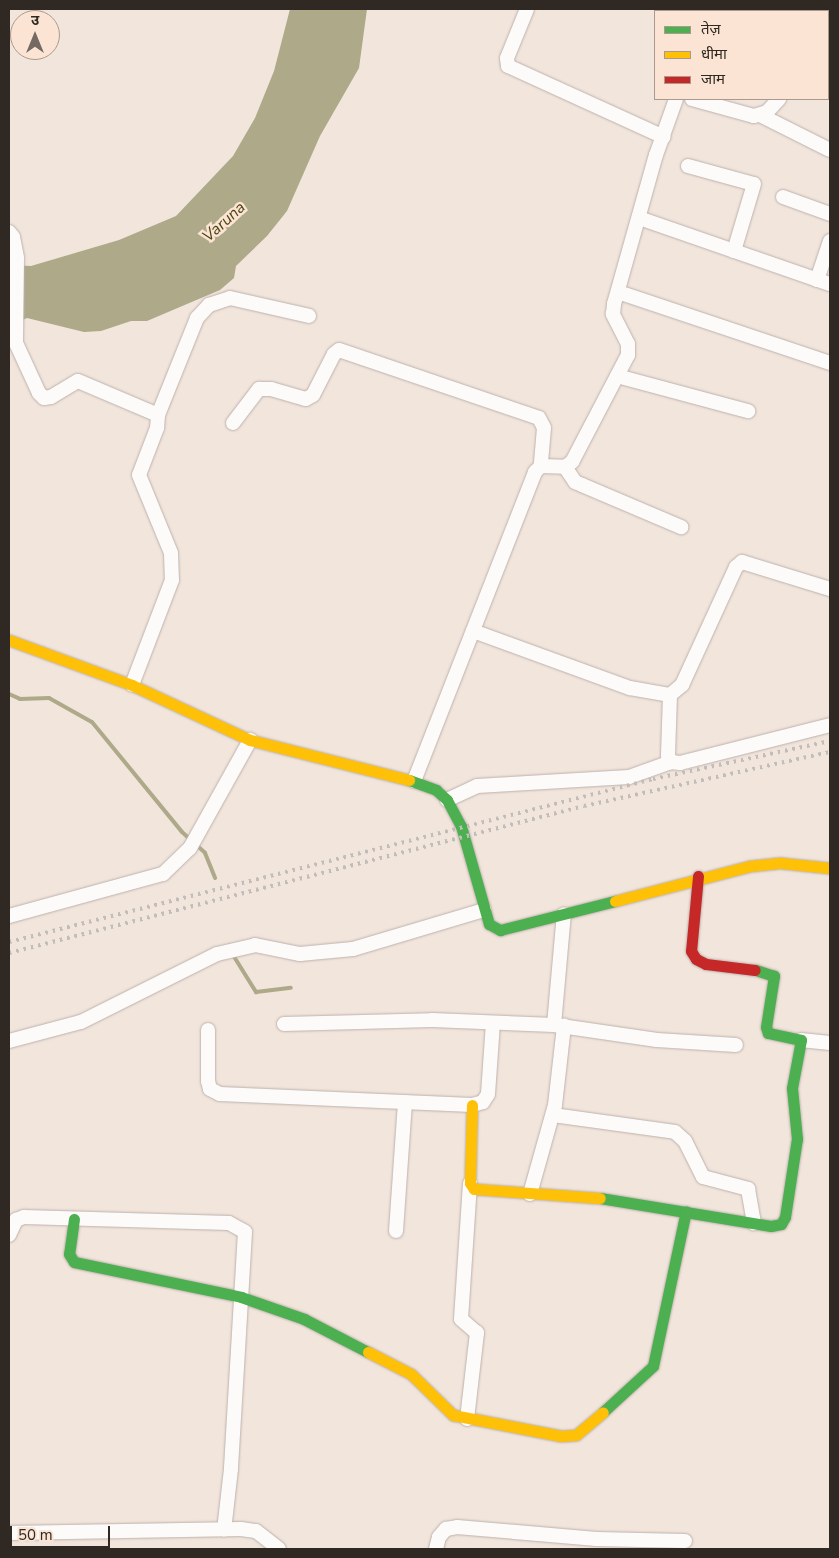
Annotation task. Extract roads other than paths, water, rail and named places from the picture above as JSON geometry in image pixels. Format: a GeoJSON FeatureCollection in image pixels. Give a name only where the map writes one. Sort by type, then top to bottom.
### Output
{"type":"FeatureCollection","features":[{"type":"Feature","properties":{"kind":"street"},"geometry":{"type":"LineString","coordinates":[[527,9],[507,58],[508,66],[664,137]]}},
{"type":"Feature","properties":{"kind":"street"},"geometry":{"type":"LineString","coordinates":[[541,466],[565,467],[575,457],[628,355],[628,344],[613,314],[639,218],[676,100]]}},
{"type":"Feature","properties":{"kind":"street"},"geometry":{"type":"LineString","coordinates":[[695,100],[740,115],[760,115],[830,150]]}},
{"type":"Feature","properties":{"kind":"street"},"geometry":{"type":"LineString","coordinates":[[760,115],[774,106],[778,100]]}},
{"type":"Feature","properties":{"kind":"street"},"geometry":{"type":"LineString","coordinates":[[688,166],[754,184],[734,251]]}},
{"type":"Feature","properties":{"kind":"street"},"geometry":{"type":"LineString","coordinates":[[783,197],[830,214]]}},
{"type":"Feature","properties":{"kind":"street"},"geometry":{"type":"LineString","coordinates":[[639,218],[830,284]]}},
{"type":"Feature","properties":{"kind":"street"},"geometry":{"type":"LineString","coordinates":[[9,232],[14,237],[16,258],[14,330],[18,350],[39,393],[44,398],[78,381],[158,415]]}},
{"type":"Feature","properties":{"kind":"street"},"geometry":{"type":"LineString","coordinates":[[817,280],[830,241]]}},
{"type":"Feature","properties":{"kind":"street"},"geometry":{"type":"LineString","coordinates":[[618,292],[830,362]]}},
{"type":"Feature","properties":{"kind":"street"},"geometry":{"type":"LineString","coordinates":[[132,685],[172,580],[171,554],[139,474],[157,428],[158,415],[197,318],[209,305],[230,298],[309,316]]}},
{"type":"Feature","properties":{"kind":"street"},"geometry":{"type":"LineString","coordinates":[[233,423],[259,389],[271,389],[306,399],[313,395],[334,354],[339,350],[539,418],[544,428],[541,466],[535,472],[414,781]]}},
{"type":"Feature","properties":{"kind":"street"},"geometry":{"type":"LineString","coordinates":[[617,376],[748,411]]}},
{"type":"Feature","properties":{"kind":"street"},"geometry":{"type":"LineString","coordinates":[[565,467],[575,482],[681,528]]}},
{"type":"Feature","properties":{"kind":"street"},"geometry":{"type":"LineString","coordinates":[[671,762],[668,756],[670,695],[682,685],[736,567],[742,562],[830,589]]}},
{"type":"Feature","properties":{"kind":"street"},"geometry":{"type":"LineString","coordinates":[[473,631],[630,688],[670,695]]}},
{"type":"Feature","properties":{"kind":"street"},"geometry":{"type":"LineString","coordinates":[[9,640],[132,685],[250,740],[414,781],[447,800],[461,826],[489,924],[500,930],[698,876],[780,863],[830,868]]}},
{"type":"Feature","properties":{"kind":"street"},"geometry":{"type":"LineString","coordinates":[[447,800],[477,786],[628,777],[671,762],[680,763],[830,726]]}},
{"type":"Feature","properties":{"kind":"street"},"geometry":{"type":"LineString","coordinates":[[9,916],[163,874],[190,848],[250,740]]}},
{"type":"Feature","properties":{"kind":"street"},"geometry":{"type":"LineString","coordinates":[[698,876],[691,951],[696,959],[706,964],[768,972],[774,976],[766,1026],[768,1033],[801,1040],[830,1043]]}},
{"type":"Feature","properties":{"kind":"street"},"geometry":{"type":"LineString","coordinates":[[9,1041],[81,1022],[216,954],[255,945],[300,954],[353,949],[484,910]]}},
{"type":"Feature","properties":{"kind":"street"},"geometry":{"type":"LineString","coordinates":[[530,1194],[553,1115],[564,914]]}},
{"type":"Feature","properties":{"kind":"street"},"geometry":{"type":"LineString","coordinates":[[284,1024],[432,1020],[559,1025],[658,1040],[736,1045]]}},
{"type":"Feature","properties":{"kind":"street"},"geometry":{"type":"LineString","coordinates":[[208,1030],[208,1082],[210,1090],[220,1094],[472,1105],[484,1102],[488,1094],[493,1022]]}},
{"type":"Feature","properties":{"kind":"street"},"geometry":{"type":"LineString","coordinates":[[470,1183],[474,1189],[616,1199],[771,1226],[781,1224],[785,1217],[798,1140],[792,1088],[801,1040]]}},
{"type":"Feature","properties":{"kind":"street"},"geometry":{"type":"LineString","coordinates":[[396,1231],[405,1102]]}},
{"type":"Feature","properties":{"kind":"street"},"geometry":{"type":"LineString","coordinates":[[466,1419],[477,1333],[461,1319],[470,1183],[472,1105]]}},
{"type":"Feature","properties":{"kind":"street"},"geometry":{"type":"LineString","coordinates":[[553,1115],[675,1132],[684,1141],[703,1177],[748,1190],[754,1223]]}},
{"type":"Feature","properties":{"kind":"street"},"geometry":{"type":"LineString","coordinates":[[74,1219],[69,1254],[74,1262],[241,1297],[304,1319],[411,1374],[442,1407],[466,1419],[561,1436],[576,1435],[647,1374],[656,1358],[686,1211]]}},
{"type":"Feature","properties":{"kind":"street"},"geometry":{"type":"LineString","coordinates":[[9,1235],[16,1220],[24,1217],[229,1223],[239,1226],[245,1237],[231,1469],[224,1530]]}},
{"type":"Feature","properties":{"kind":"street"},"geometry":{"type":"LineString","coordinates":[[436,1549],[439,1537],[446,1528],[457,1527],[596,1539],[685,1541]]}},
{"type":"Feature","properties":{"kind":"street"},"geometry":{"type":"LineString","coordinates":[[9,1533],[256,1531],[279,1549]]}},
{"type":"Feature","properties":{"kind":"water","name":"Varuna"},"geometry":{"type":"Polygon","coordinates":[[[290,9],[367,9],[359,68],[320,136],[287,211],[267,236],[236,266],[234,278],[220,290],[147,321],[131,321],[101,331],[84,332],[27,318],[9,326],[9,265],[31,266],[119,240],[176,216],[233,156],[255,118],[274,71],[290,9]]]}},
{"type":"Feature","properties":{"kind":"waterway"},"geometry":{"type":"LineString","coordinates":[[9,694],[20,699],[49,698],[92,722],[182,832],[205,853],[215,878]]}},
{"type":"Feature","properties":{"kind":"waterway"},"geometry":{"type":"LineString","coordinates":[[233,955],[256,992],[291,988]]}},
{"type":"Feature","properties":{"kind":"railway"},"geometry":{"type":"LineString","coordinates":[[9,942],[653,779],[830,741]]}},
{"type":"Feature","properties":{"kind":"railway"},"geometry":{"type":"LineString","coordinates":[[9,953],[584,806],[830,752]]}}]}
